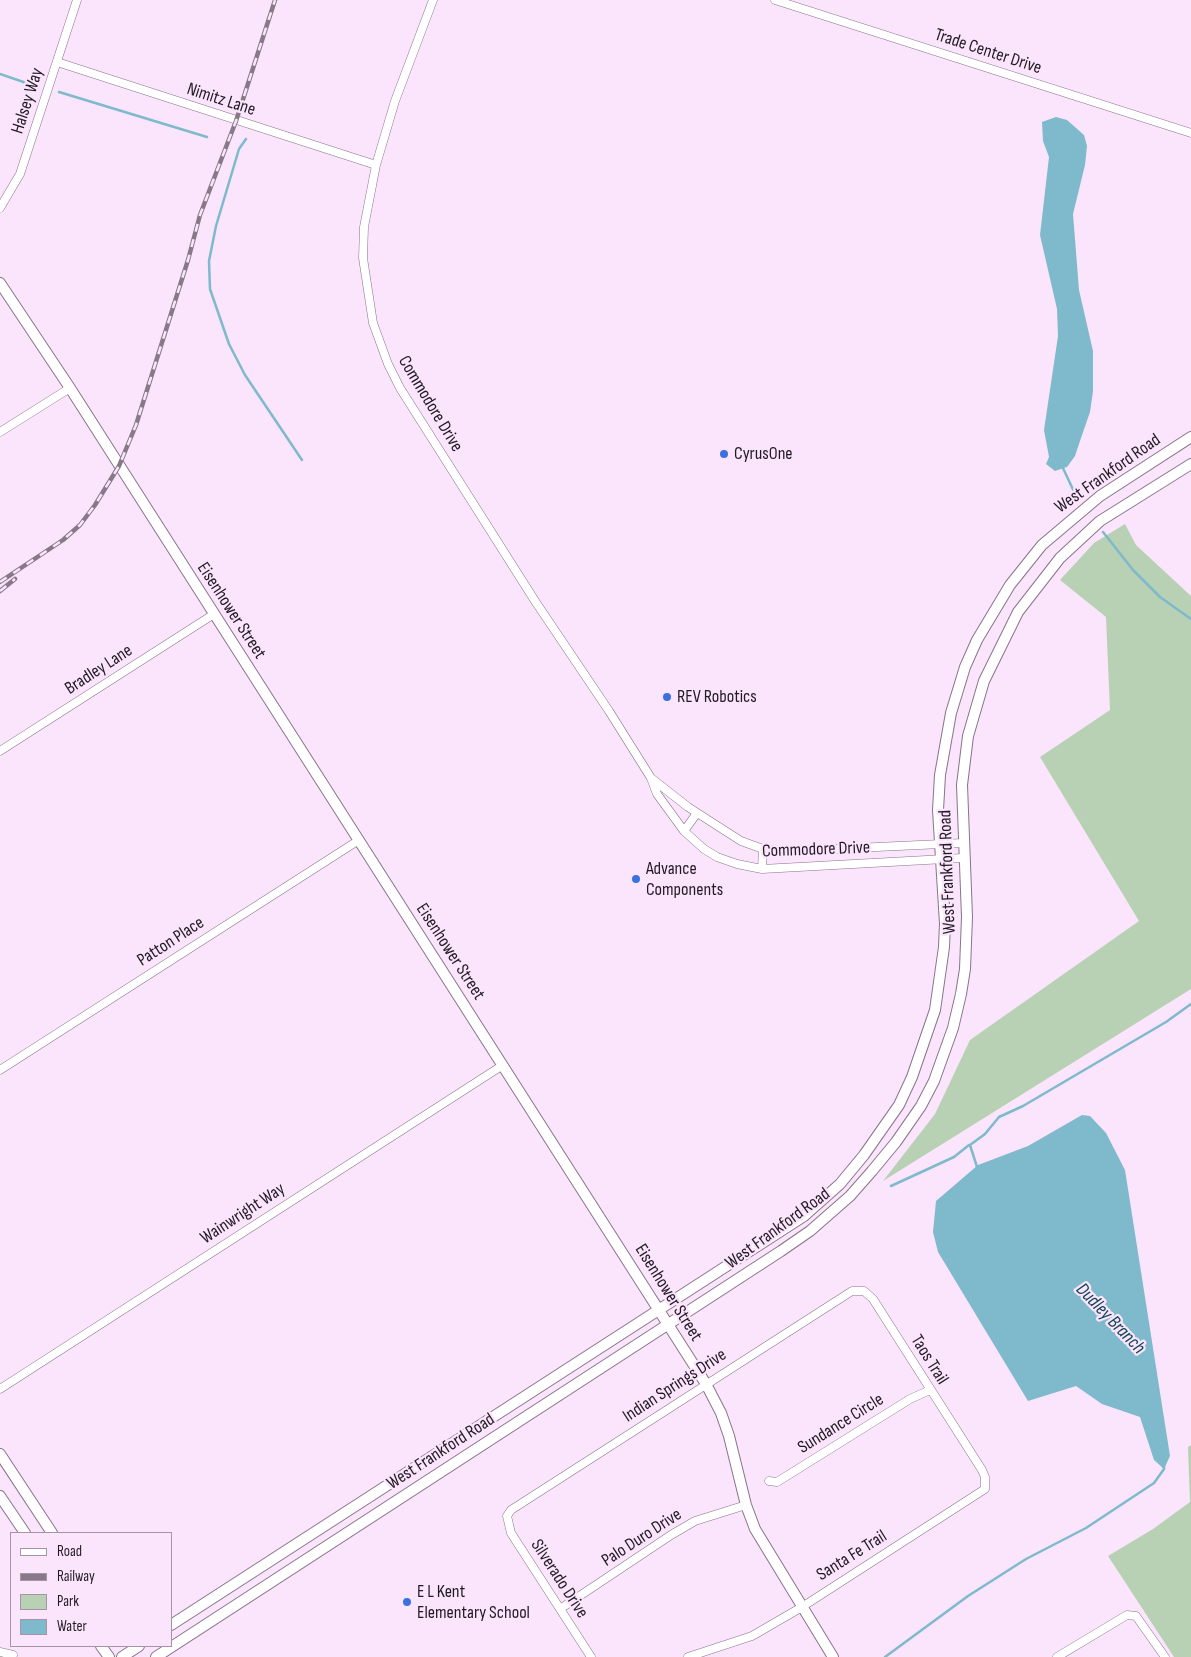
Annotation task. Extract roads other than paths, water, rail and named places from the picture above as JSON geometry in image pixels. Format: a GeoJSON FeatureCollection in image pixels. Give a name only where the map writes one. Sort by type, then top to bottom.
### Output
{"type":"FeatureCollection","features":[{"type":"Feature","properties":{"kind":"main road","name":"Eisenhower Street"},"geometry":{"type":"LineString","coordinates":[[0,283],[70,388],[706,1384],[721,1413],[729,1436],[746,1505],[767,1552],[833,1657]]}},
{"type":"Feature","properties":{"kind":"main road","name":"West Frankford Road"},"geometry":{"type":"LineString","coordinates":[[172,1625],[804,1216],[829,1194],[864,1155],[899,1105],[912,1077],[935,1010],[944,947],[942,860],[938,810],[940,775],[951,713],[965,667],[992,613],[1024,566],[1042,545],[1071,518],[1100,496],[1191,437]]}},
{"type":"Feature","properties":{"kind":"main road","name":"West Frankford Road"},"geometry":{"type":"LineString","coordinates":[[172,1647],[810,1231],[850,1196],[896,1142],[921,1106],[934,1080],[953,1028],[966,969],[967,917],[962,785],[968,736],[984,681],[1018,612],[1060,558],[1100,521],[1191,464]]}},
{"type":"Feature","properties":{"kind":"main road"},"geometry":{"type":"LineString","coordinates":[[0,1454],[51,1532]]}},
{"type":"Feature","properties":{"kind":"main road"},"geometry":{"type":"LineString","coordinates":[[0,1496],[24,1532]]}},
{"type":"Feature","properties":{"kind":"main road","name":"West Frankford Road"},"geometry":{"type":"LineString","coordinates":[[156,1657],[171,1647]]}},
{"type":"Feature","properties":{"kind":"street","name":"Halsey Way"},"geometry":{"type":"LineString","coordinates":[[0,208],[20,174],[77,0]]}},
{"type":"Feature","properties":{"kind":"street","name":"Commodore Drive"},"geometry":{"type":"LineString","coordinates":[[433,0],[395,101],[376,165],[364,227],[363,258],[373,322],[388,364],[448,465],[650,778],[657,794],[684,831],[717,857],[737,864],[762,869],[964,858]]}},
{"type":"Feature","properties":{"kind":"street","name":"Trade Center Drive"},"geometry":{"type":"LineString","coordinates":[[775,0],[1191,134]]}},
{"type":"Feature","properties":{"kind":"street","name":"Nimitz Lane"},"geometry":{"type":"LineString","coordinates":[[57,62],[376,165]]}},
{"type":"Feature","properties":{"kind":"street"},"geometry":{"type":"LineString","coordinates":[[0,432],[70,388]]}},
{"type":"Feature","properties":{"kind":"street","name":"Bradley Lane"},"geometry":{"type":"LineString","coordinates":[[0,751],[214,614]]}},
{"type":"Feature","properties":{"kind":"street","name":"Commodore Drive"},"geometry":{"type":"LineString","coordinates":[[650,778],[697,814],[742,841],[763,849],[790,851],[963,843]]}},
{"type":"Feature","properties":{"kind":"street"},"geometry":{"type":"LineString","coordinates":[[684,831],[697,814]]}},
{"type":"Feature","properties":{"kind":"street","name":"Patton Place"},"geometry":{"type":"LineString","coordinates":[[0,1070],[359,840]]}},
{"type":"Feature","properties":{"kind":"street"},"geometry":{"type":"LineString","coordinates":[[762,869],[763,849]]}},
{"type":"Feature","properties":{"kind":"street","name":"Wainwright Way"},"geometry":{"type":"LineString","coordinates":[[0,1389],[503,1065]]}},
{"type":"Feature","properties":{"kind":"street","name":"Indian Springs Drive"},"geometry":{"type":"LineString","coordinates":[[507,1516],[511,1510],[852,1291],[864,1291]]}},
{"type":"Feature","properties":{"kind":"street","name":"Taos Trail"},"geometry":{"type":"LineString","coordinates":[[864,1291],[873,1299],[967,1447]]}},
{"type":"Feature","properties":{"kind":"street","name":"Sundance Circle"},"geometry":{"type":"LineString","coordinates":[[769,1481],[777,1482],[910,1399],[930,1390]]}},
{"type":"Feature","properties":{"kind":"street","name":"Santa Fe Trail"},"geometry":{"type":"LineString","coordinates":[[688,1657],[698,1652],[742,1641],[802,1607],[985,1489],[985,1477],[967,1447]]}},
{"type":"Feature","properties":{"kind":"street","name":"Palo Duro Drive"},"geometry":{"type":"LineString","coordinates":[[560,1609],[687,1525],[746,1505]]}},
{"type":"Feature","properties":{"kind":"street","name":"Silverado Drive"},"geometry":{"type":"LineString","coordinates":[[507,1516],[510,1533],[591,1657]]}},
{"type":"Feature","properties":{"kind":"street"},"geometry":{"type":"LineString","coordinates":[[1057,1657],[1127,1615],[1136,1616],[1165,1657]]}},
{"type":"Feature","properties":{"kind":"street"},"geometry":{"type":"LineString","coordinates":[[0,1652],[13,1654]]}},
{"type":"Feature","properties":{"kind":"water"},"geometry":{"type":"Polygon","coordinates":[[[1056,117],[1067,120],[1084,135],[1087,146],[1085,165],[1073,214],[1079,290],[1093,351],[1093,391],[1090,412],[1075,456],[1067,467],[1055,471],[1046,464],[1049,457],[1044,430],[1058,336],[1057,309],[1040,235],[1049,157],[1043,141],[1042,122],[1056,117]]]}},
{"type":"Feature","properties":{"kind":"water"},"geometry":{"type":"Polygon","coordinates":[[[1082,1115],[1090,1116],[1106,1133],[1125,1170],[1170,1456],[1164,1469],[1154,1460],[1140,1417],[1102,1404],[1076,1386],[1028,1401],[938,1252],[933,1232],[936,1201],[978,1165],[1028,1146],[1082,1115]]]}},
{"type":"Feature","properties":{"kind":"waterway"},"geometry":{"type":"LineString","coordinates":[[0,74],[38,87]]}},
{"type":"Feature","properties":{"kind":"waterway"},"geometry":{"type":"LineString","coordinates":[[59,92],[207,137]]}},
{"type":"Feature","properties":{"kind":"waterway"},"geometry":{"type":"LineString","coordinates":[[246,139],[239,149],[216,226],[209,261],[210,289],[229,344],[245,375],[302,460]]}},
{"type":"Feature","properties":{"kind":"waterway"},"geometry":{"type":"LineString","coordinates":[[1062,466],[1077,498]]}},
{"type":"Feature","properties":{"kind":"waterway"},"geometry":{"type":"LineString","coordinates":[[1103,532],[1133,570],[1160,597],[1191,619]]}},
{"type":"Feature","properties":{"kind":"waterway","name":"Dudley Branch"},"geometry":{"type":"LineString","coordinates":[[977,1167],[970,1145],[985,1134],[999,1117],[1023,1106],[1166,1022],[1191,1004]]}},
{"type":"Feature","properties":{"kind":"waterway"},"geometry":{"type":"LineString","coordinates":[[891,1186],[954,1157],[969,1145]]}},
{"type":"Feature","properties":{"kind":"waterway","name":"Dudley Branch"},"geometry":{"type":"LineString","coordinates":[[885,1657],[968,1596],[1026,1559],[1086,1528],[1154,1483],[1164,1469],[1164,1466]]}},
{"type":"Feature","properties":{"kind":"railway"},"geometry":{"type":"LineString","coordinates":[[0,582],[63,540],[80,525],[119,466],[136,425],[188,260],[200,215],[236,121],[275,0]]}},
{"type":"Feature","properties":{"kind":"railway"},"geometry":{"type":"LineString","coordinates":[[0,591],[15,579]]}},
{"type":"Feature","properties":{"kind":"place","name":"CyrusOne"},"geometry":{"type":"Point","coordinates":[724,454]}},
{"type":"Feature","properties":{"kind":"place","name":"REV Robotics"},"geometry":{"type":"Point","coordinates":[667,697]}},
{"type":"Feature","properties":{"kind":"place","name":"Advance Components"},"geometry":{"type":"Point","coordinates":[636,879]}},
{"type":"Feature","properties":{"kind":"place","name":"E L Kent Elementary School"},"geometry":{"type":"Point","coordinates":[407,1602]}}]}
